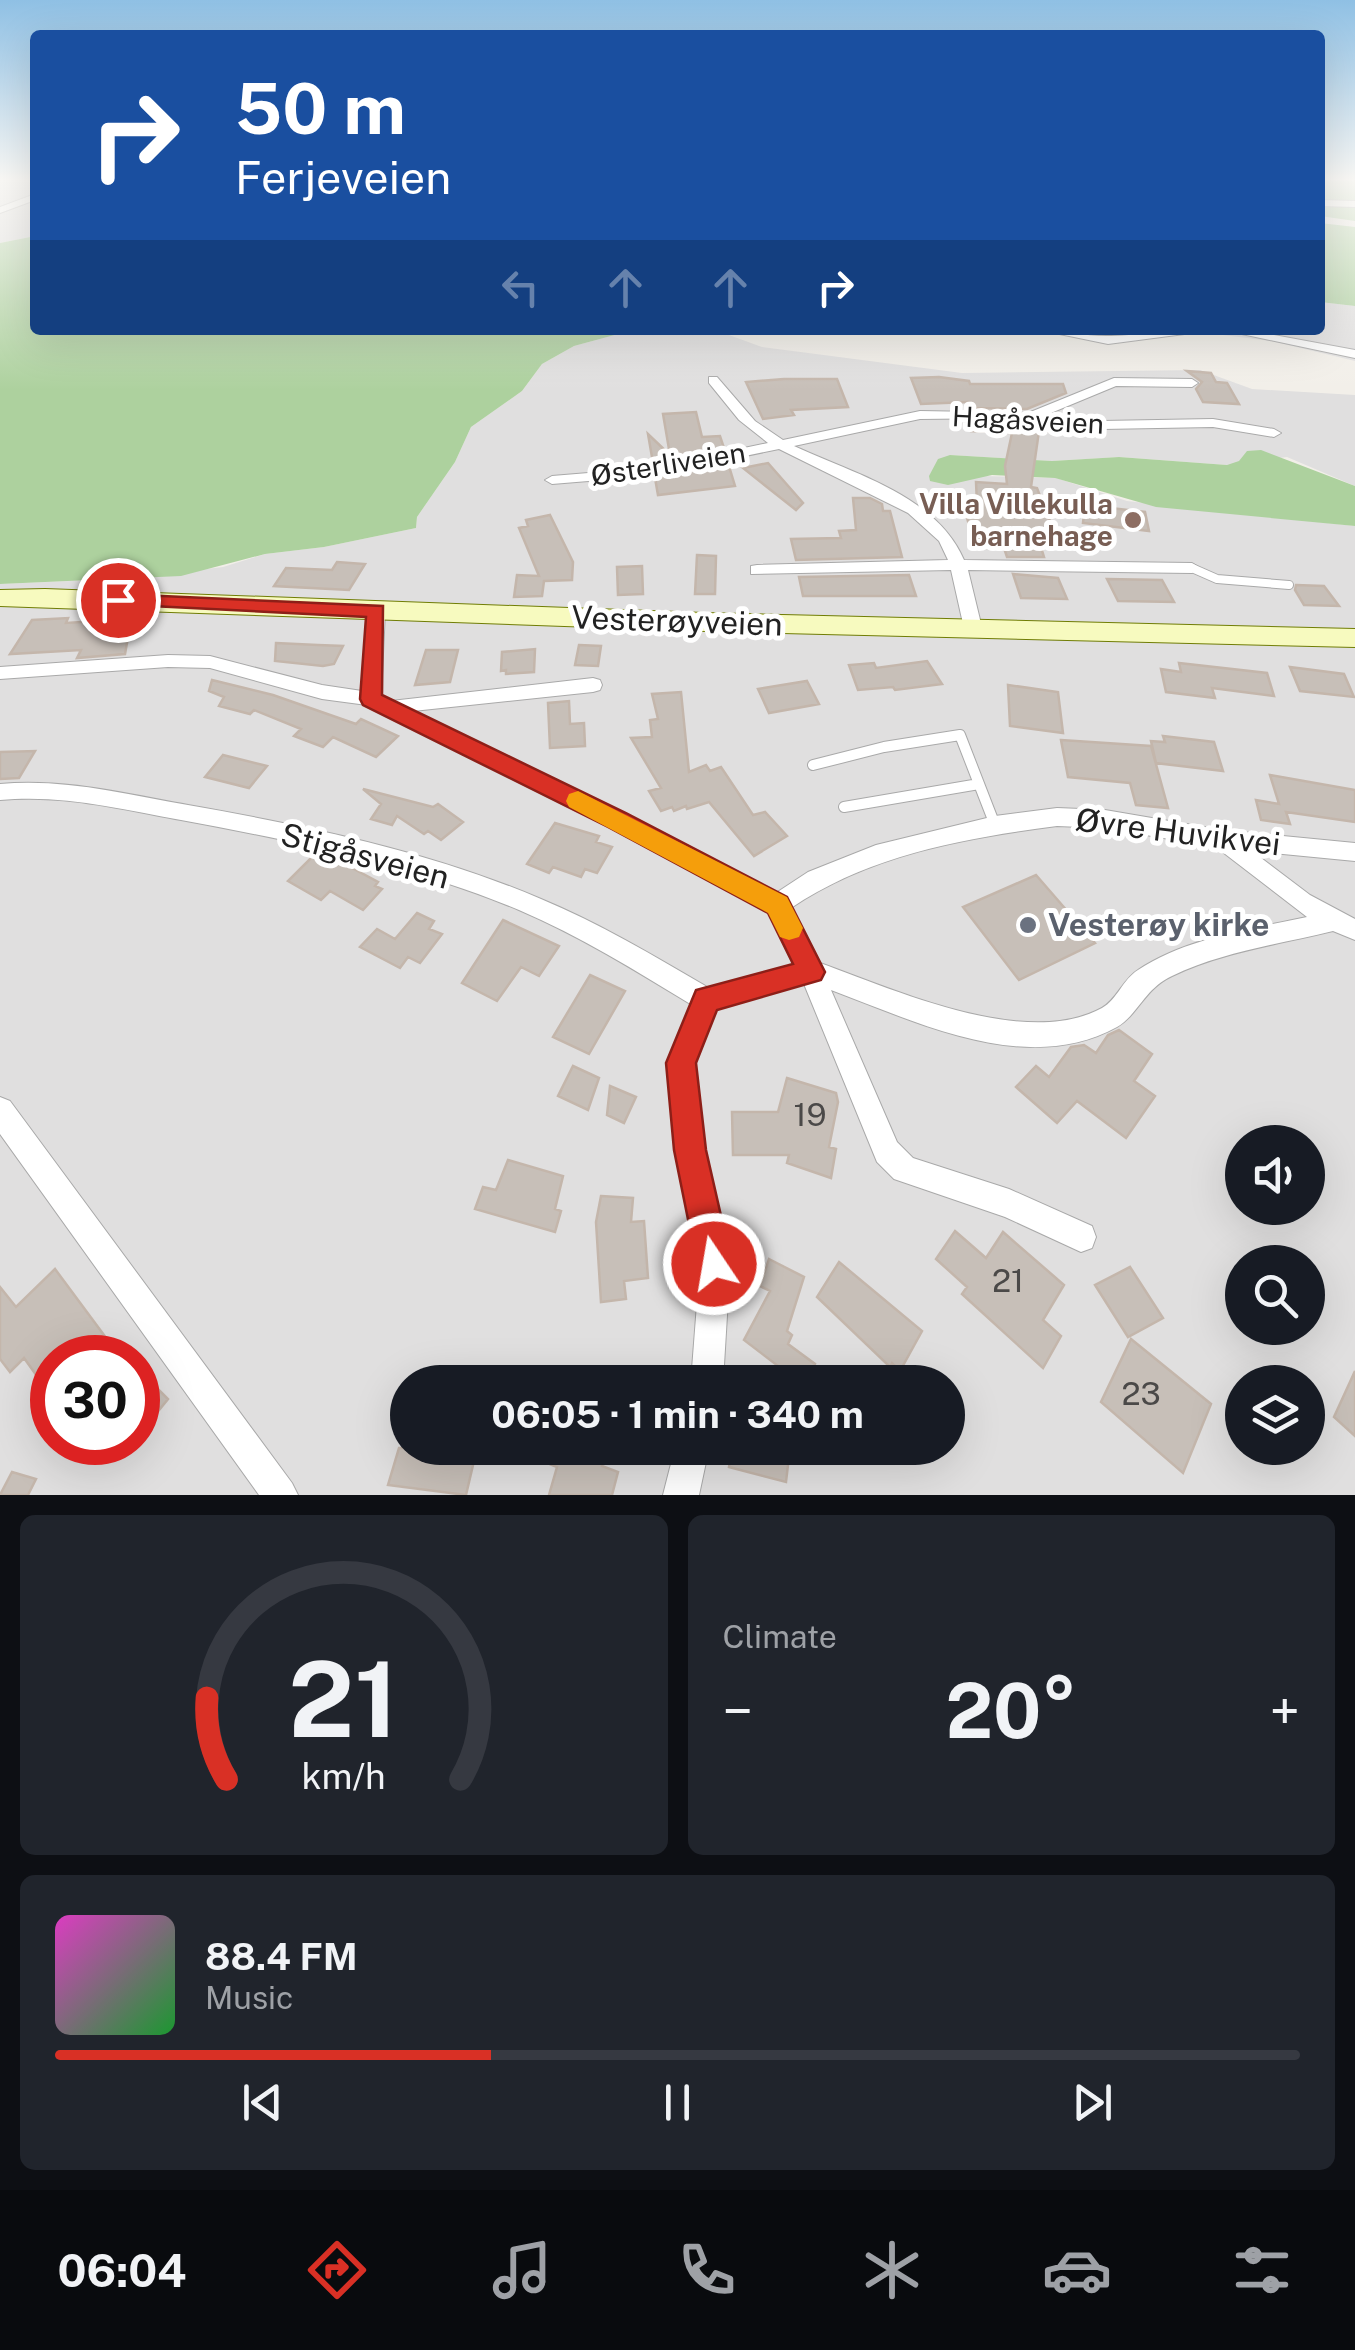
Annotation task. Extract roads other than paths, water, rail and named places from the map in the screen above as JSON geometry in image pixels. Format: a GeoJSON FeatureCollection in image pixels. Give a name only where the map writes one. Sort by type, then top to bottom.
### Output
{"type":"FeatureCollection","features":[{"type":"Feature","properties":{"kind":"main road","name":"Vesterøyveien"},"geometry":{"type":"LineString","coordinates":[[0,598],[1355,638]]}},
{"type":"Feature","properties":{"kind":"street"},"geometry":{"type":"LineString","coordinates":[[1077,335],[1108,340],[1150,335]]}},
{"type":"Feature","properties":{"kind":"street"},"geometry":{"type":"LineString","coordinates":[[1255,335],[1355,354]]}},
{"type":"Feature","properties":{"kind":"street","name":"Østerliveien"},"geometry":{"type":"LineString","coordinates":[[713,380],[742,417],[783,446],[922,514],[945,536],[959,565],[973,628]]}},
{"type":"Feature","properties":{"kind":"street"},"geometry":{"type":"LineString","coordinates":[[1030,417],[1114,382],[1192,383]]}},
{"type":"Feature","properties":{"kind":"street","name":"Hagåsveien"},"geometry":{"type":"LineString","coordinates":[[783,446],[920,415],[1030,417],[1102,424],[1213,423],[1274,433]]}},
{"type":"Feature","properties":{"kind":"street","name":"Østerliveien"},"geometry":{"type":"LineString","coordinates":[[552,480],[649,472],[783,446]]}},
{"type":"Feature","properties":{"kind":"street"},"geometry":{"type":"LineString","coordinates":[[757,570],[959,565],[1192,568]]}},
{"type":"Feature","properties":{"kind":"street"},"geometry":{"type":"LineString","coordinates":[[376,611],[380,704]]}},
{"type":"Feature","properties":{"kind":"street"},"geometry":{"type":"LineString","coordinates":[[0,673],[210,662],[380,704],[600,811],[777,905],[811,972],[888,1152],[904,1169],[1010,1204],[1081,1237]]}},
{"type":"Feature","properties":{"kind":"street"},"geometry":{"type":"LineString","coordinates":[[380,704],[594,685]]}},
{"type":"Feature","properties":{"kind":"street","name":"Stigåsveien"},"geometry":{"type":"LineString","coordinates":[[0,792],[42,788],[356,850],[505,894],[636,957],[706,1000]]}},
{"type":"Feature","properties":{"kind":"street","name":"Øvre Huvikvei"},"geometry":{"type":"LineString","coordinates":[[777,905],[816,878],[876,854],[994,824],[1057,817],[1106,819],[1222,839],[1355,852]]}},
{"type":"Feature","properties":{"kind":"street"},"geometry":{"type":"LineString","coordinates":[[1222,839],[1280,886],[1344,926]]}},
{"type":"Feature","properties":{"kind":"street"},"geometry":{"type":"LineString","coordinates":[[708,1365],[714,1264],[690,1150],[681,1063],[706,1000],[811,972],[958,1024],[1010,1034],[1065,1029],[1110,1018],[1143,979],[1198,954],[1344,926]]}},
{"type":"Feature","properties":{"kind":"street"},"geometry":{"type":"LineString","coordinates":[[0,1110],[280,1495]]}},
{"type":"Feature","properties":{"kind":"street"},"geometry":{"type":"LineString","coordinates":[[680,1495],[688,1465]]}},
{"type":"Feature","properties":{"kind":"lane"},"geometry":{"type":"LineString","coordinates":[[1192,568],[1217,578],[1289,585]]}},
{"type":"Feature","properties":{"kind":"lane"},"geometry":{"type":"LineString","coordinates":[[812,765],[884,746],[960,735],[994,824]]}},
{"type":"Feature","properties":{"kind":"lane"},"geometry":{"type":"LineString","coordinates":[[844,807],[978,784]]}},
{"type":"Feature","properties":{"kind":"place","name":"Villa Villekulla barnehage"},"geometry":{"type":"Point","coordinates":[1133,520]}},
{"type":"Feature","properties":{"kind":"place","name":"Vesterøy kirke"},"geometry":{"type":"Point","coordinates":[1028,925]}}]}
